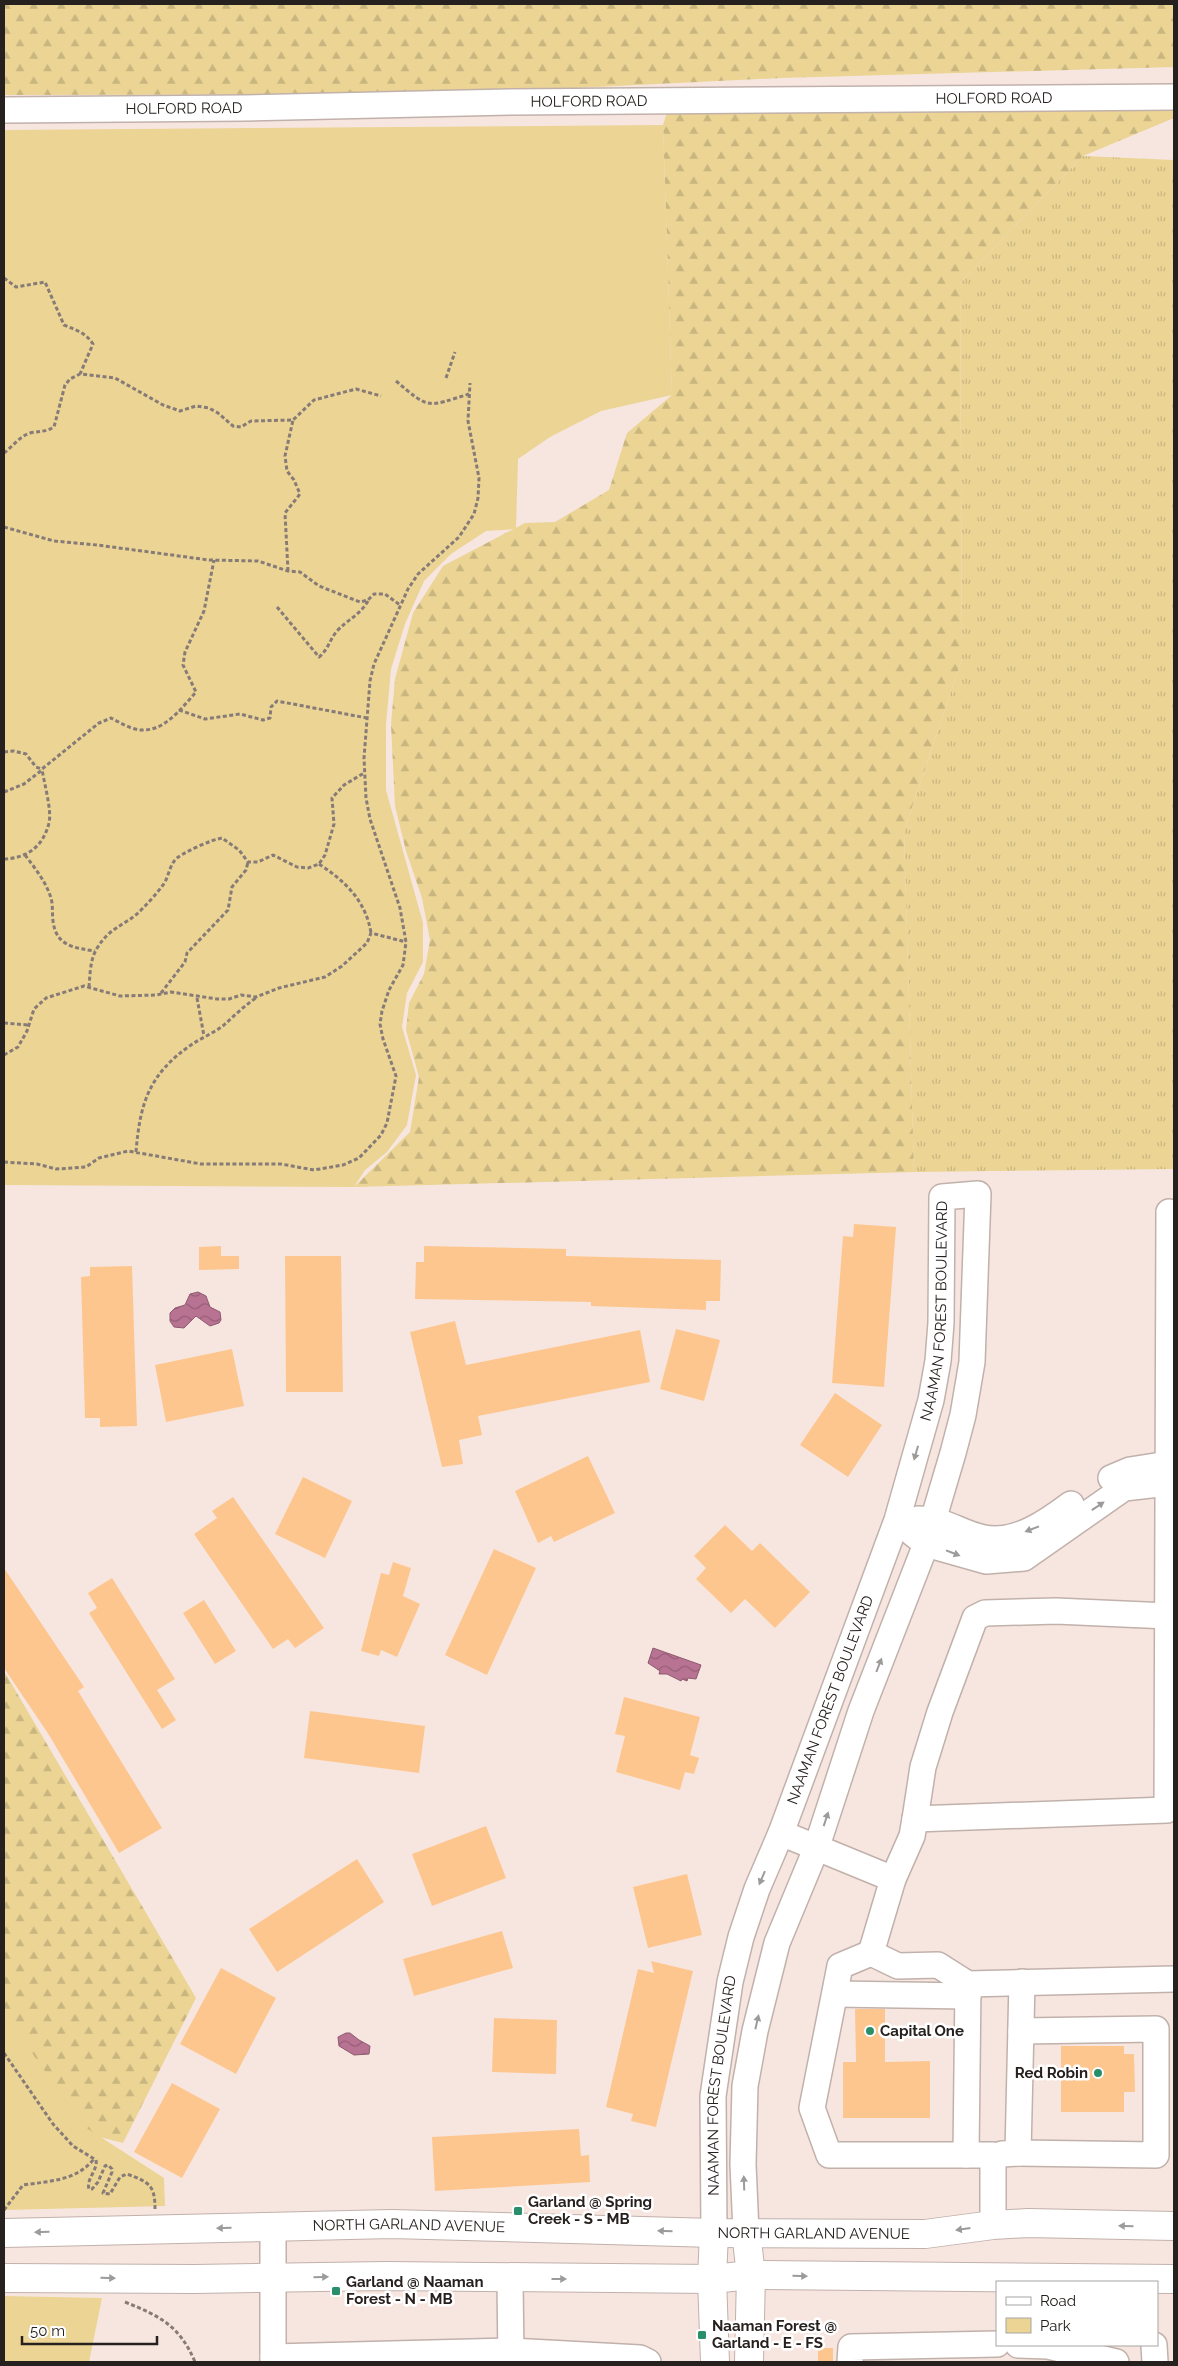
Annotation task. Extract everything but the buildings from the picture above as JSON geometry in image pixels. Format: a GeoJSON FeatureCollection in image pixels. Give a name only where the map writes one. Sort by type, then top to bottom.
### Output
{"type":"FeatureCollection","features":[{"type":"Feature","properties":{"kind":"main road","name":"NORTH GARLAND AVENUE"},"geometry":{"type":"LineString","coordinates":[[4,2232],[392,2224],[714,2233],[925,2234],[993,2225],[1174,2226]]}},
{"type":"Feature","properties":{"kind":"main road","name":"NAAMAN FOREST BOULEVARD"},"geometry":{"type":"LineString","coordinates":[[746,2232],[751,2275],[749,2362]]}},
{"type":"Feature","properties":{"kind":"main road","name":"NAAMAN FOREST BOULEVARD"},"geometry":{"type":"LineString","coordinates":[[714,2233],[712,2279],[716,2362]]}},
{"type":"Feature","properties":{"kind":"main road"},"geometry":{"type":"LineString","coordinates":[[4,2278],[386,2276],[510,2279],[712,2279],[751,2275],[1159,2280]]}},
{"type":"Feature","properties":{"kind":"street","name":"HOLFORD ROAD"},"geometry":{"type":"LineString","coordinates":[[4,110],[244,108],[510,102],[1174,97]]}},
{"type":"Feature","properties":{"kind":"street","name":"NAAMAN FOREST BOULEVARD"},"geometry":{"type":"LineString","coordinates":[[714,2233],[713,2096],[721,2031],[741,1937],[757,1889],[781,1833],[897,1520],[930,1400],[938,1361],[941,1323],[942,1197],[978,1194],[972,1362],[963,1415],[935,1519],[861,1710],[816,1849],[777,1943],[754,2031],[745,2086],[743,2164],[746,2232]]}},
{"type":"Feature","properties":{"kind":"street"},"geometry":{"type":"LineString","coordinates":[[914,1819],[1167,1810],[1169,1212]]}},
{"type":"Feature","properties":{"kind":"street"},"geometry":{"type":"LineString","coordinates":[[897,1520],[935,1519],[985,1538],[1011,1537],[1043,1524],[1114,1476],[1130,1470],[1168,1474]]}},
{"type":"Feature","properties":{"kind":"street"},"geometry":{"type":"LineString","coordinates":[[897,1520],[926,1544],[986,1561],[1024,1558],[1124,1488],[1168,1474]]}},
{"type":"Feature","properties":{"kind":"street"},"geometry":{"type":"LineString","coordinates":[[871,1953],[894,1879],[912,1836],[923,1767],[940,1712],[975,1618],[985,1613],[1056,1611],[1168,1616]]}},
{"type":"Feature","properties":{"kind":"street"},"geometry":{"type":"LineString","coordinates":[[781,1833],[816,1849],[894,1879]]}},
{"type":"Feature","properties":{"kind":"street"},"geometry":{"type":"LineString","coordinates":[[968,1990],[938,1965],[898,1966],[871,1953],[840,1966],[812,2108],[829,2154],[993,2155],[1018,2153],[1156,2155],[1156,2029],[1021,2030]]}},
{"type":"Feature","properties":{"kind":"street"},"geometry":{"type":"LineString","coordinates":[[834,1994],[968,1990],[1022,1982],[1174,1979]]}},
{"type":"Feature","properties":{"kind":"street"},"geometry":{"type":"LineString","coordinates":[[1018,2153],[1022,1982]]}},
{"type":"Feature","properties":{"kind":"street"},"geometry":{"type":"LineString","coordinates":[[966,2155],[968,1990]]}},
{"type":"Feature","properties":{"kind":"street"},"geometry":{"type":"LineString","coordinates":[[993,2155],[993,2225]]}},
{"type":"Feature","properties":{"kind":"street"},"geometry":{"type":"LineString","coordinates":[[272,2226],[273,2360],[502,2357],[640,2358],[648,2362]]}},
{"type":"Feature","properties":{"kind":"street"},"geometry":{"type":"LineString","coordinates":[[502,2357],[510,2279]]}},
{"type":"Feature","properties":{"kind":"street"},"geometry":{"type":"LineString","coordinates":[[850,2362],[851,2347],[996,2344]]}},
{"type":"Feature","properties":{"kind":"street"},"geometry":{"type":"LineString","coordinates":[[1048,2346],[1116,2362]]}},
{"type":"Feature","properties":{"kind":"street"},"geometry":{"type":"LineString","coordinates":[[1154,2346],[1154,2362]]}},
{"type":"Feature","properties":{"kind":"path"},"geometry":{"type":"LineString","coordinates":[[4,278],[16,287],[45,282],[64,325],[83,333],[93,344],[80,374]]}},
{"type":"Feature","properties":{"kind":"path"},"geometry":{"type":"LineString","coordinates":[[446,378],[455,352]]}},
{"type":"Feature","properties":{"kind":"path"},"geometry":{"type":"LineString","coordinates":[[4,453],[22,437],[31,433],[46,432],[54,427],[66,385],[70,379],[80,374],[115,378],[162,405],[180,411],[196,406],[209,408],[233,426],[241,427],[251,421],[293,420]]}},
{"type":"Feature","properties":{"kind":"path"},"geometry":{"type":"LineString","coordinates":[[396,381],[430,405],[469,394]]}},
{"type":"Feature","properties":{"kind":"path"},"geometry":{"type":"LineString","coordinates":[[4,1162],[37,1164],[56,1169],[86,1167],[99,1158],[114,1154],[136,1152],[201,1164],[281,1164],[314,1170],[343,1165],[359,1158],[381,1135],[390,1111],[396,1076],[383,1039],[380,1024],[386,1000],[403,965],[406,942],[400,908],[370,819],[364,773],[367,718],[374,664],[400,604],[418,574],[459,537],[474,514],[478,498],[479,478],[468,421],[470,383]]}},
{"type":"Feature","properties":{"kind":"path"},"geometry":{"type":"LineString","coordinates":[[288,571],[285,513],[300,494],[294,480],[287,471],[285,456],[293,420],[314,400],[356,389],[381,396]]}},
{"type":"Feature","properties":{"kind":"path"},"geometry":{"type":"LineString","coordinates":[[4,527],[54,541],[214,560],[258,561],[288,571],[300,572],[325,589],[360,602],[368,600]]}},
{"type":"Feature","properties":{"kind":"path"},"geometry":{"type":"LineString","coordinates":[[4,792],[24,784],[99,723],[111,718],[138,730],[154,729],[179,710],[196,692],[183,665],[185,652],[204,611],[214,560]]}},
{"type":"Feature","properties":{"kind":"path"},"geometry":{"type":"LineString","coordinates":[[276,607],[319,657],[326,651],[335,633],[362,612],[368,600],[374,594],[385,594],[400,604]]}},
{"type":"Feature","properties":{"kind":"path"},"geometry":{"type":"LineString","coordinates":[[179,710],[205,719],[240,714],[262,720],[270,718],[271,708],[277,701],[367,718]]}},
{"type":"Feature","properties":{"kind":"path"},"geometry":{"type":"LineString","coordinates":[[4,752],[14,751],[26,754],[36,767],[42,769]]}},
{"type":"Feature","properties":{"kind":"path"},"geometry":{"type":"LineString","coordinates":[[4,859],[19,858],[39,844],[49,823],[42,769]]}},
{"type":"Feature","properties":{"kind":"path"},"geometry":{"type":"LineString","coordinates":[[248,862],[258,862],[273,855],[298,867],[308,868],[319,864],[325,855],[334,824],[332,798],[344,785],[364,773]]}},
{"type":"Feature","properties":{"kind":"path"},"geometry":{"type":"LineString","coordinates":[[88,987],[91,961],[95,951],[114,928],[124,921],[133,919],[143,909],[164,884],[172,864],[178,857],[213,840],[222,838],[239,850],[248,862]]}},
{"type":"Feature","properties":{"kind":"path"},"geometry":{"type":"LineString","coordinates":[[25,855],[44,882],[52,899],[53,922],[58,935],[68,946],[95,951]]}},
{"type":"Feature","properties":{"kind":"path"},"geometry":{"type":"LineString","coordinates":[[160,994],[185,962],[188,953],[228,910],[232,887],[246,870],[248,862]]}},
{"type":"Feature","properties":{"kind":"path"},"geometry":{"type":"LineString","coordinates":[[136,1152],[138,1119],[144,1103],[160,1071],[178,1054],[204,1036],[223,1026],[256,997],[279,988],[325,976],[342,966],[367,943],[371,933],[368,916],[353,891],[341,878],[319,864]]}},
{"type":"Feature","properties":{"kind":"path"},"geometry":{"type":"LineString","coordinates":[[371,933],[406,942]]}},
{"type":"Feature","properties":{"kind":"path"},"geometry":{"type":"LineString","coordinates":[[4,1056],[18,1047],[34,1009],[46,998],[84,986],[120,996],[171,992],[184,993],[197,998],[229,999],[241,996],[256,997]]}},
{"type":"Feature","properties":{"kind":"path"},"geometry":{"type":"LineString","coordinates":[[197,998],[204,1036]]}},
{"type":"Feature","properties":{"kind":"path"},"geometry":{"type":"LineString","coordinates":[[4,1024],[28,1025]]}},
{"type":"Feature","properties":{"kind":"path"},"geometry":{"type":"LineString","coordinates":[[4,2053],[53,2124],[73,2146],[97,2162],[88,2182],[89,2188],[92,2189],[98,2182],[105,2166],[108,2165],[112,2172],[103,2193],[110,2194],[123,2174],[140,2179],[154,2191],[155,2215]]}},
{"type":"Feature","properties":{"kind":"path"},"geometry":{"type":"LineString","coordinates":[[4,2211],[23,2185],[64,2180],[87,2167],[94,2159]]}},
{"type":"Feature","properties":{"kind":"path"},"geometry":{"type":"LineString","coordinates":[[117,2299],[165,2321],[177,2331],[189,2347],[195,2362]]}},
{"type":"Feature","properties":{"kind":"green space"},"geometry":{"type":"Polygon","coordinates":[[[4,4],[1174,4],[1174,67],[781,78],[454,94],[4,95],[4,4]]]}},
{"type":"Feature","properties":{"kind":"green space"},"geometry":{"type":"Polygon","coordinates":[[[668,109],[1174,110],[1174,118],[1083,156],[960,283],[962,659],[904,831],[914,1172],[354,1187],[410,1132],[419,1077],[406,1030],[409,1003],[424,974],[430,940],[422,898],[406,851],[395,806],[391,724],[395,679],[413,613],[443,566],[525,523],[555,522],[609,490],[627,433],[672,395],[663,125],[668,109]]]}},
{"type":"Feature","properties":{"kind":"green space"},"geometry":{"type":"Polygon","coordinates":[[[663,125],[672,395],[601,411],[550,437],[518,459],[516,529],[486,531],[451,554],[424,581],[405,624],[391,669],[386,725],[386,790],[423,923],[423,962],[407,993],[402,1027],[416,1075],[407,1125],[387,1152],[365,1170],[354,1187],[4,1185],[4,130],[663,125]]]}},
{"type":"Feature","properties":{"kind":"green space"},"geometry":{"type":"Polygon","coordinates":[[[1083,156],[1174,160],[1174,1169],[914,1172],[904,831],[962,659],[960,283],[1083,156]]]}},
{"type":"Feature","properties":{"kind":"green space"},"geometry":{"type":"Polygon","coordinates":[[[4,1671],[196,1998],[123,2143],[80,2132],[4,2026],[4,1671]]]}},
{"type":"Feature","properties":{"kind":"green space"},"geometry":{"type":"Polygon","coordinates":[[[4,2014],[85,2127],[164,2178],[165,2206],[4,2210],[4,2014]]]}},
{"type":"Feature","properties":{"kind":"green space"},"geometry":{"type":"Polygon","coordinates":[[[4,2296],[102,2298],[89,2362],[4,2362],[4,2296]]]}},
{"type":"Feature","properties":{"kind":"water"},"geometry":{"type":"Polygon","coordinates":[[[198,1292],[206,1296],[210,1307],[220,1312],[221,1320],[219,1323],[210,1326],[196,1316],[184,1328],[174,1327],[170,1321],[170,1313],[175,1308],[185,1305],[190,1294],[198,1292]]]}},
{"type":"Feature","properties":{"kind":"water"},"geometry":{"type":"Polygon","coordinates":[[[653,1648],[701,1665],[696,1679],[688,1678],[687,1681],[682,1679],[681,1681],[667,1674],[659,1674],[660,1671],[648,1663],[653,1648]]]}},
{"type":"Feature","properties":{"kind":"water"},"geometry":{"type":"Polygon","coordinates":[[[350,2033],[370,2046],[369,2054],[354,2055],[339,2046],[338,2037],[350,2033]]]}},
{"type":"Feature","properties":{"kind":"place","name":"Capital One"},"geometry":{"type":"Point","coordinates":[870,2031]}},
{"type":"Feature","properties":{"kind":"place","name":"Red Robin"},"geometry":{"type":"Point","coordinates":[1098,2073]}},
{"type":"Feature","properties":{"kind":"place","name":"Garland @ Spring Creek - S - MB"},"geometry":{"type":"Point","coordinates":[518,2211]}},
{"type":"Feature","properties":{"kind":"place","name":"Garland @ Naaman Forest - N - MB"},"geometry":{"type":"Point","coordinates":[336,2291]}},
{"type":"Feature","properties":{"kind":"place","name":"Naaman Forest @ Garland - E - FS"},"geometry":{"type":"Point","coordinates":[702,2335]}}]}
